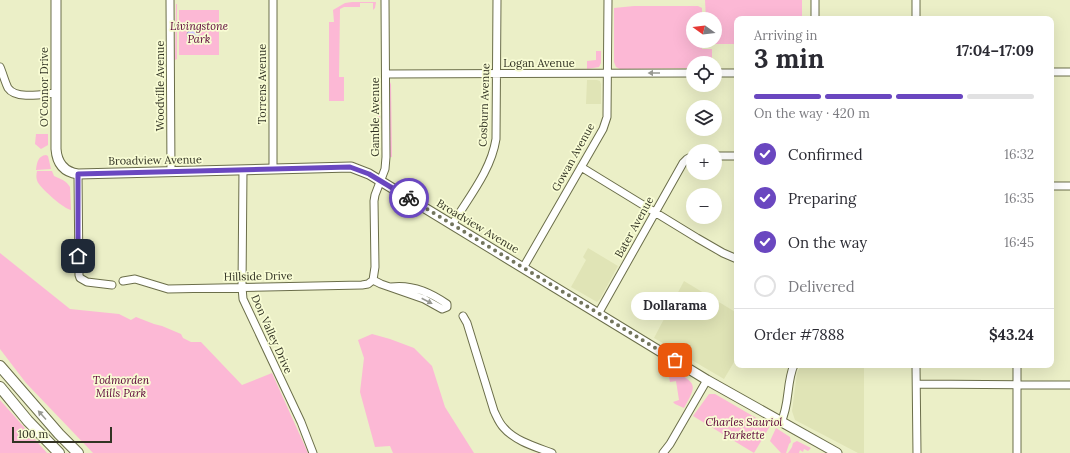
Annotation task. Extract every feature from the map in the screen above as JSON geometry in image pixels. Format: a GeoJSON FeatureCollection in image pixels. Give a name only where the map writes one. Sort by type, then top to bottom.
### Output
{"type":"FeatureCollection","features":[{"type":"Feature","properties":{"kind":"highway"},"geometry":{"type":"LineString","coordinates":[[0,366],[59,434],[78,453]]}},
{"type":"Feature","properties":{"kind":"highway"},"geometry":{"type":"LineString","coordinates":[[0,387],[28,421],[59,453]]}},
{"type":"Feature","properties":{"kind":"main road","name":"O'Connor Drive"},"geometry":{"type":"LineString","coordinates":[[56,0],[57,156],[59,163],[67,171]]}},
{"type":"Feature","properties":{"kind":"main road","name":"Broadview Avenue"},"geometry":{"type":"LineString","coordinates":[[67,171],[78,174],[273,168],[350,167],[358,169],[707,380],[837,453]]}},
{"type":"Feature","properties":{"kind":"street","name":"Woodville Avenue"},"geometry":{"type":"LineString","coordinates":[[170,0],[171,172]]}},
{"type":"Feature","properties":{"kind":"street","name":"Torrens Avenue"},"geometry":{"type":"LineString","coordinates":[[273,0],[273,168]]}},
{"type":"Feature","properties":{"kind":"street","name":"Gamble Avenue"},"geometry":{"type":"LineString","coordinates":[[373,280],[375,268],[374,201],[385,169],[386,157],[385,0]]}},
{"type":"Feature","properties":{"kind":"street","name":"Cosburn Avenue"},"geometry":{"type":"LineString","coordinates":[[452,225],[486,169],[494,150],[496,139],[497,0]]}},
{"type":"Feature","properties":{"kind":"street","name":"Gowan Avenue"},"geometry":{"type":"LineString","coordinates":[[523,268],[603,129],[607,117],[608,0]]}},
{"type":"Feature","properties":{"kind":"street"},"geometry":{"type":"LineString","coordinates":[[815,0],[815,16]]}},
{"type":"Feature","properties":{"kind":"street"},"geometry":{"type":"LineString","coordinates":[[916,0],[916,16]]}},
{"type":"Feature","properties":{"kind":"street"},"geometry":{"type":"LineString","coordinates":[[0,67],[9,88],[14,93],[25,95],[56,93]]}},
{"type":"Feature","properties":{"kind":"street"},"geometry":{"type":"LineString","coordinates":[[1054,72],[1070,72]]}},
{"type":"Feature","properties":{"kind":"street","name":"Logan Avenue"},"geometry":{"type":"LineString","coordinates":[[386,74],[686,73]]}},
{"type":"Feature","properties":{"kind":"street"},"geometry":{"type":"LineString","coordinates":[[722,73],[734,73]]}},
{"type":"Feature","properties":{"kind":"street"},"geometry":{"type":"LineString","coordinates":[[722,156],[734,156]]}},
{"type":"Feature","properties":{"kind":"street","name":"Bater Avenue"},"geometry":{"type":"LineString","coordinates":[[598,314],[686,160]]}},
{"type":"Feature","properties":{"kind":"street"},"geometry":{"type":"LineString","coordinates":[[581,167],[697,238],[734,258]]}},
{"type":"Feature","properties":{"kind":"street","name":"Don Valley Drive"},"geometry":{"type":"LineString","coordinates":[[243,170],[243,300],[301,422],[313,453]]}},
{"type":"Feature","properties":{"kind":"street"},"geometry":{"type":"LineString","coordinates":[[78,174],[80,278],[87,282],[112,285]]}},
{"type":"Feature","properties":{"kind":"street"},"geometry":{"type":"LineString","coordinates":[[1054,186],[1070,186]]}},
{"type":"Feature","properties":{"kind":"street","name":"Hillside Drive"},"geometry":{"type":"LineString","coordinates":[[123,281],[135,280],[168,289],[362,285],[368,284],[373,280]]}},
{"type":"Feature","properties":{"kind":"street"},"geometry":{"type":"LineString","coordinates":[[373,280],[381,284],[424,299],[442,309],[447,307],[447,304],[428,292],[401,285],[391,287]]}},
{"type":"Feature","properties":{"kind":"street"},"geometry":{"type":"LineString","coordinates":[[463,316],[468,323],[494,411],[499,422],[504,429],[522,441],[552,453]]}},
{"type":"Feature","properties":{"kind":"street"},"geometry":{"type":"LineString","coordinates":[[781,422],[786,411],[793,368]]}},
{"type":"Feature","properties":{"kind":"street"},"geometry":{"type":"LineString","coordinates":[[916,368],[917,453]]}},
{"type":"Feature","properties":{"kind":"street"},"geometry":{"type":"LineString","coordinates":[[1017,368],[1017,453]]}},
{"type":"Feature","properties":{"kind":"street"},"geometry":{"type":"LineString","coordinates":[[663,453],[670,444],[707,380]]}},
{"type":"Feature","properties":{"kind":"street"},"geometry":{"type":"LineString","coordinates":[[917,384],[1070,385]]}},
{"type":"Feature","properties":{"kind":"shaded area"},"geometry":{"type":"Polygon","coordinates":[[[191,29],[195,29],[199,35],[195,41],[191,41],[187,37],[187,33],[191,29]]]}},
{"type":"Feature","properties":{"kind":"shaded area"},"geometry":{"type":"Polygon","coordinates":[[[587,80],[600,81],[601,104],[586,104],[587,80]]]}},
{"type":"Feature","properties":{"kind":"shaded area"},"geometry":{"type":"Polygon","coordinates":[[[588,248],[618,266],[597,302],[571,287],[586,260],[583,257],[588,248]]]}},
{"type":"Feature","properties":{"kind":"shaded area"},"geometry":{"type":"Polygon","coordinates":[[[684,281],[734,311],[734,362],[724,379],[654,338],[684,281]]]}},
{"type":"Feature","properties":{"kind":"shaded area"},"geometry":{"type":"Polygon","coordinates":[[[800,368],[864,368],[864,453],[858,453],[795,420],[792,411],[797,373],[800,368]]]}},
{"type":"Feature","properties":{"kind":"green space"},"geometry":{"type":"Polygon","coordinates":[[[705,0],[802,0],[802,16],[734,16],[734,44],[722,44],[722,12],[706,12],[705,0]]]}},
{"type":"Feature","properties":{"kind":"green space"},"geometry":{"type":"Polygon","coordinates":[[[376,2],[373,10],[373,3],[360,3],[360,7],[344,7],[340,9],[339,77],[344,77],[344,101],[329,101],[329,22],[334,22],[333,10],[345,3],[376,2]]]}},
{"type":"Feature","properties":{"kind":"green space"},"geometry":{"type":"Polygon","coordinates":[[[176,4],[177,59],[175,60],[176,4]]]}},
{"type":"Feature","properties":{"kind":"green space"},"geometry":{"type":"Polygon","coordinates":[[[634,6],[698,6],[702,8],[702,12],[686,12],[686,48],[712,49],[712,56],[686,56],[686,68],[620,69],[616,67],[614,62],[614,8],[634,6]]]}},
{"type":"Feature","properties":{"kind":"green space","name":"Livingstone Park"},"geometry":{"type":"Polygon","coordinates":[[[179,10],[219,10],[219,55],[179,55],[179,10]]]}},
{"type":"Feature","properties":{"kind":"green space"},"geometry":{"type":"Polygon","coordinates":[[[596,51],[601,51],[601,63],[599,67],[587,69],[587,61],[596,60],[596,51]]]}},
{"type":"Feature","properties":{"kind":"green space"},"geometry":{"type":"Polygon","coordinates":[[[377,79],[380,81],[380,131],[377,131],[377,79]]]}},
{"type":"Feature","properties":{"kind":"green space"},"geometry":{"type":"Polygon","coordinates":[[[391,82],[392,157],[389,157],[389,87],[391,82]]]}},
{"type":"Feature","properties":{"kind":"green space"},"geometry":{"type":"Polygon","coordinates":[[[36,134],[48,134],[48,145],[41,149],[35,144],[36,134]]]}},
{"type":"Feature","properties":{"kind":"green space"},"geometry":{"type":"Polygon","coordinates":[[[46,155],[48,156],[51,169],[36,170],[38,160],[46,155]]]}},
{"type":"Feature","properties":{"kind":"green space"},"geometry":{"type":"Polygon","coordinates":[[[37,171],[52,171],[54,176],[67,183],[70,187],[71,210],[59,203],[41,187],[36,176],[37,171]]]}},
{"type":"Feature","properties":{"kind":"green space","name":"Todmorden Mills Park"},"geometry":{"type":"Polygon","coordinates":[[[0,253],[70,309],[119,314],[131,320],[136,317],[181,334],[183,338],[191,342],[201,342],[242,385],[272,373],[308,453],[93,453],[26,383],[0,349],[0,253]]]}},
{"type":"Feature","properties":{"kind":"green space"},"geometry":{"type":"Polygon","coordinates":[[[372,334],[414,348],[432,366],[445,407],[474,453],[393,453],[390,446],[375,447],[360,392],[364,358],[358,340],[372,334]]]}},
{"type":"Feature","properties":{"kind":"green space"},"geometry":{"type":"Polygon","coordinates":[[[673,370],[686,378],[692,385],[693,389],[684,408],[673,402],[679,400],[676,381],[670,382],[669,377],[673,370]]]}},
{"type":"Feature","properties":{"kind":"green space","name":"Charles Sauriol Parkette"},"geometry":{"type":"Polygon","coordinates":[[[709,394],[715,394],[770,426],[754,453],[693,416],[709,394]]]}},
{"type":"Feature","properties":{"kind":"green space"},"geometry":{"type":"Polygon","coordinates":[[[0,400],[47,453],[0,453],[0,400]]]}},
{"type":"Feature","properties":{"kind":"green space"},"geometry":{"type":"Polygon","coordinates":[[[776,428],[790,437],[791,442],[786,453],[781,453],[770,441],[776,428]]]}},
{"type":"Feature","properties":{"kind":"green space"},"geometry":{"type":"Polygon","coordinates":[[[797,441],[811,448],[808,451],[804,449],[803,452],[800,450],[799,453],[788,453],[793,443],[797,441]]]}},
{"type":"Feature","properties":{"kind":"way so far"},"geometry":{"type":"LineString","coordinates":[[409,198],[646,344],[675,360]]}},
{"type":"Feature","properties":{"kind":"place","name":"Dollarama"},"geometry":{"type":"Point","coordinates":[675,360]}},
{"type":"Feature","properties":{"kind":"route"},"geometry":{"type":"LineString","coordinates":[[78,256],[78,174],[350,167],[369,174],[409,198]]}}]}
